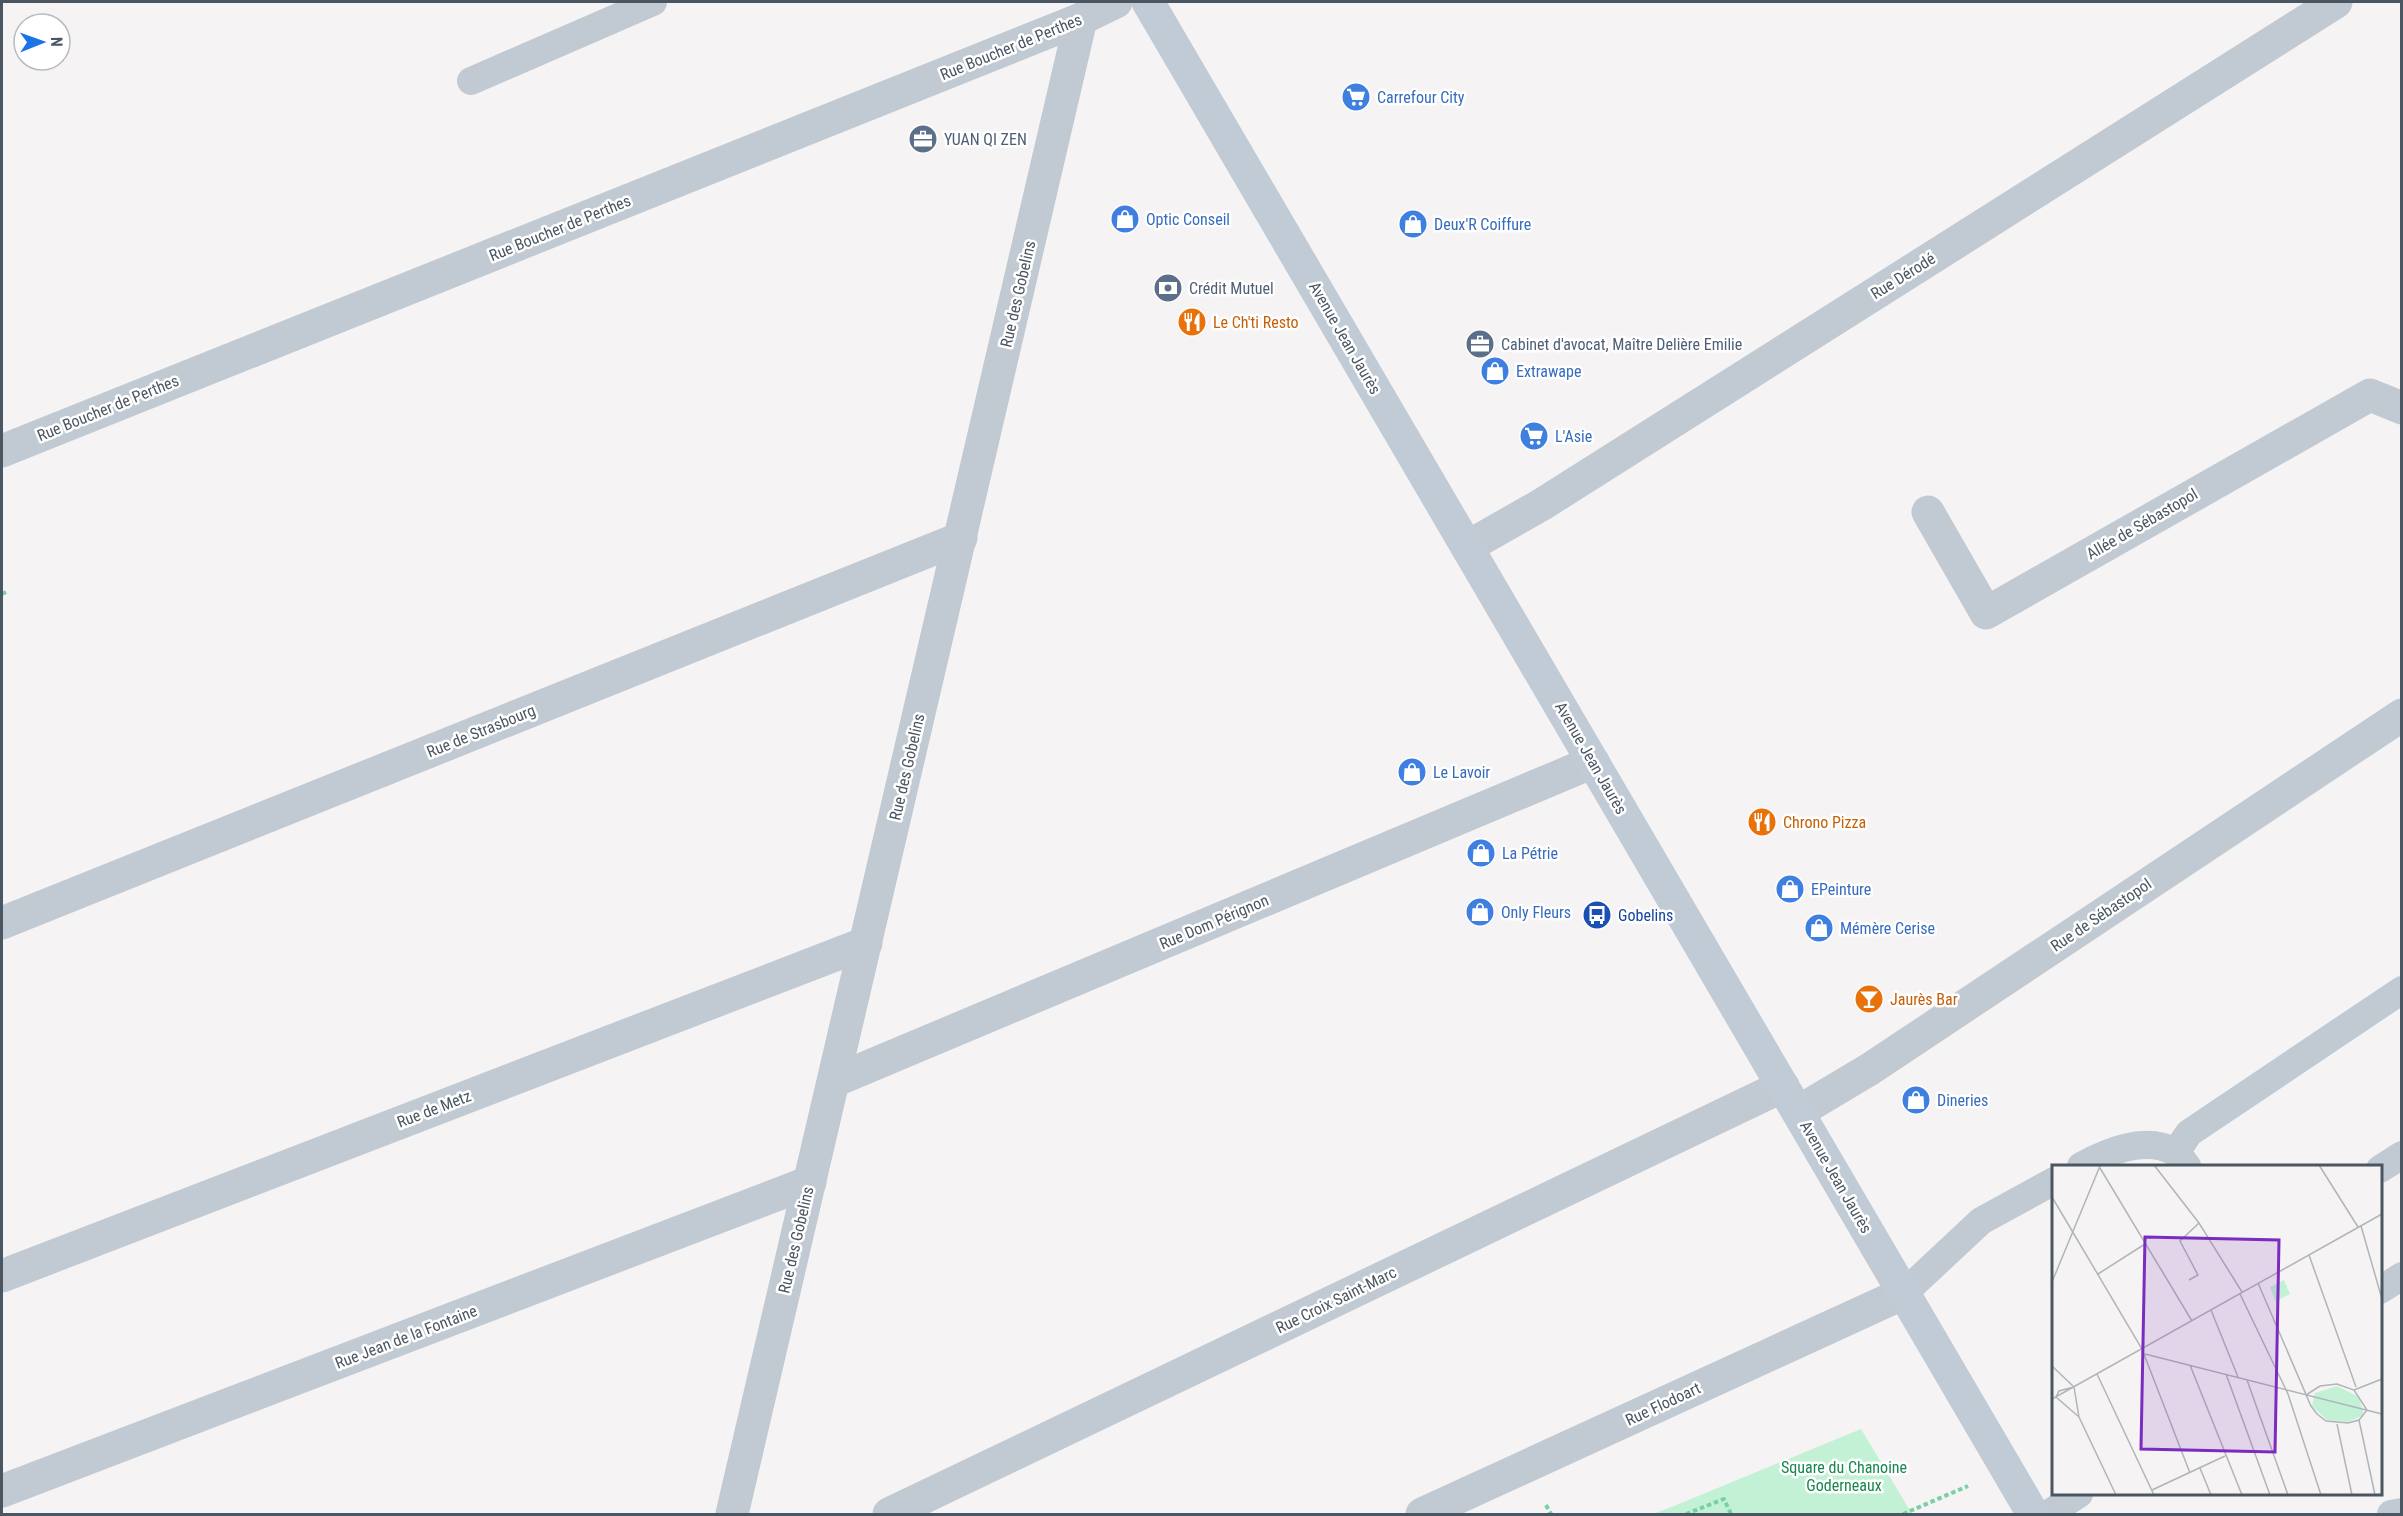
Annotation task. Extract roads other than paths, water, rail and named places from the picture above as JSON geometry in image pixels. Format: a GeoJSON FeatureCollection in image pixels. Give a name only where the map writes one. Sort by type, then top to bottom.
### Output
{"type":"FeatureCollection","features":[{"type":"Feature","properties":{"kind":"main road","name":"Avenue Jean Jaurès"},"geometry":{"type":"LineString","coordinates":[[1148,2],[2033,1515]]}},
{"type":"Feature","properties":{"kind":"street","name":"Rue Boucher de Perthes"},"geometry":{"type":"LineString","coordinates":[[2,451],[1081,19],[1116,2]]}},
{"type":"Feature","properties":{"kind":"street","name":"Rue Dérodé"},"geometry":{"type":"LineString","coordinates":[[1467,547],[1541,505],[2332,3]]}},
{"type":"Feature","properties":{"kind":"street","name":"Rue des Gobelins"},"geometry":{"type":"LineString","coordinates":[[732,1515],[1081,19]]}},
{"type":"Feature","properties":{"kind":"street","name":"Allée de Sébastopol"},"geometry":{"type":"LineString","coordinates":[[1928,512],[1986,613],[2370,395],[2402,408]]}},
{"type":"Feature","properties":{"kind":"street","name":"Rue de Strasbourg"},"geometry":{"type":"LineString","coordinates":[[2,923],[961,538]]}},
{"type":"Feature","properties":{"kind":"street","name":"Rue de Sébastopol"},"geometry":{"type":"LineString","coordinates":[[1790,1099],[1870,1069],[2402,715]]}},
{"type":"Feature","properties":{"kind":"street","name":"Rue Dom Pérignon"},"geometry":{"type":"LineString","coordinates":[[834,1082],[1593,762]]}},
{"type":"Feature","properties":{"kind":"street","name":"Rue de Metz"},"geometry":{"type":"LineString","coordinates":[[2,1276],[866,943]]}},
{"type":"Feature","properties":{"kind":"street","name":"Rue Croix Saint-Marc"},"geometry":{"type":"LineString","coordinates":[[889,1515],[1790,1099]]}},
{"type":"Feature","properties":{"kind":"street","name":"Rue Jean de la Fontaine"},"geometry":{"type":"LineString","coordinates":[[2,1491],[810,1182]]}},
{"type":"Feature","properties":{"kind":"street","name":"Rue Flodoart"},"geometry":{"type":"LineString","coordinates":[[1422,1515],[1904,1293]]}},
{"type":"Feature","properties":{"kind":"lane"},"geometry":{"type":"LineString","coordinates":[[471,81],[653,2]]}},
{"type":"Feature","properties":{"kind":"lane"},"geometry":{"type":"LineString","coordinates":[[2085,1165],[2111,1150],[2152,1145],[2182,1159],[2189,1134],[2402,990]]}},
{"type":"Feature","properties":{"kind":"lane"},"geometry":{"type":"LineString","coordinates":[[2382,1168],[2402,1155]]}},
{"type":"Feature","properties":{"kind":"lane"},"geometry":{"type":"LineString","coordinates":[[1904,1293],[1981,1221],[2052,1183]]}},
{"type":"Feature","properties":{"kind":"lane"},"geometry":{"type":"LineString","coordinates":[[2382,1289],[2402,1276]]}},
{"type":"Feature","properties":{"kind":"lane"},"geometry":{"type":"LineString","coordinates":[[2048,1515],[2078,1495]]}},
{"type":"Feature","properties":{"kind":"lane"},"geometry":{"type":"LineString","coordinates":[[2391,1515],[2402,1512]]}},
{"type":"Feature","properties":{"kind":"place","name":"Carrefour City"},"geometry":{"type":"Point","coordinates":[1356,97]}},
{"type":"Feature","properties":{"kind":"place","name":"YUAN QI ZEN"},"geometry":{"type":"Point","coordinates":[923,139]}},
{"type":"Feature","properties":{"kind":"place","name":"Optic Conseil"},"geometry":{"type":"Point","coordinates":[1125,219]}},
{"type":"Feature","properties":{"kind":"place","name":"Deux'R Coiffure"},"geometry":{"type":"Point","coordinates":[1413,224]}},
{"type":"Feature","properties":{"kind":"place","name":"Crédit Mutuel"},"geometry":{"type":"Point","coordinates":[1168,288]}},
{"type":"Feature","properties":{"kind":"place","name":"Le Ch'ti Resto"},"geometry":{"type":"Point","coordinates":[1192,322]}},
{"type":"Feature","properties":{"kind":"place","name":"Cabinet d'avocat, Maître Delière Emilie"},"geometry":{"type":"Point","coordinates":[1480,344]}},
{"type":"Feature","properties":{"kind":"place","name":"Extrawape"},"geometry":{"type":"Point","coordinates":[1495,371]}},
{"type":"Feature","properties":{"kind":"place","name":"L'Asie"},"geometry":{"type":"Point","coordinates":[1534,436]}},
{"type":"Feature","properties":{"kind":"place","name":"Le Lavoir"},"geometry":{"type":"Point","coordinates":[1412,772]}},
{"type":"Feature","properties":{"kind":"place","name":"Chrono Pizza"},"geometry":{"type":"Point","coordinates":[1762,822]}},
{"type":"Feature","properties":{"kind":"place","name":"La Pétrie"},"geometry":{"type":"Point","coordinates":[1481,853]}},
{"type":"Feature","properties":{"kind":"place","name":"EPeinture"},"geometry":{"type":"Point","coordinates":[1790,889]}},
{"type":"Feature","properties":{"kind":"place","name":"Only Fleurs"},"geometry":{"type":"Point","coordinates":[1480,912]}},
{"type":"Feature","properties":{"kind":"place","name":"Gobelins"},"geometry":{"type":"Point","coordinates":[1597,915]}},
{"type":"Feature","properties":{"kind":"place","name":"Mémère Cerise"},"geometry":{"type":"Point","coordinates":[1819,928]}},
{"type":"Feature","properties":{"kind":"place","name":"Jaurès Bar"},"geometry":{"type":"Point","coordinates":[1869,999]}},
{"type":"Feature","properties":{"kind":"place","name":"Dineries"},"geometry":{"type":"Point","coordinates":[1916,1100]}},
{"type":"Feature","properties":{"kind":"park label","name":"Square du Chanoine Goderneaux"},"geometry":{"type":"Point","coordinates":[1844,1476]}}]}
